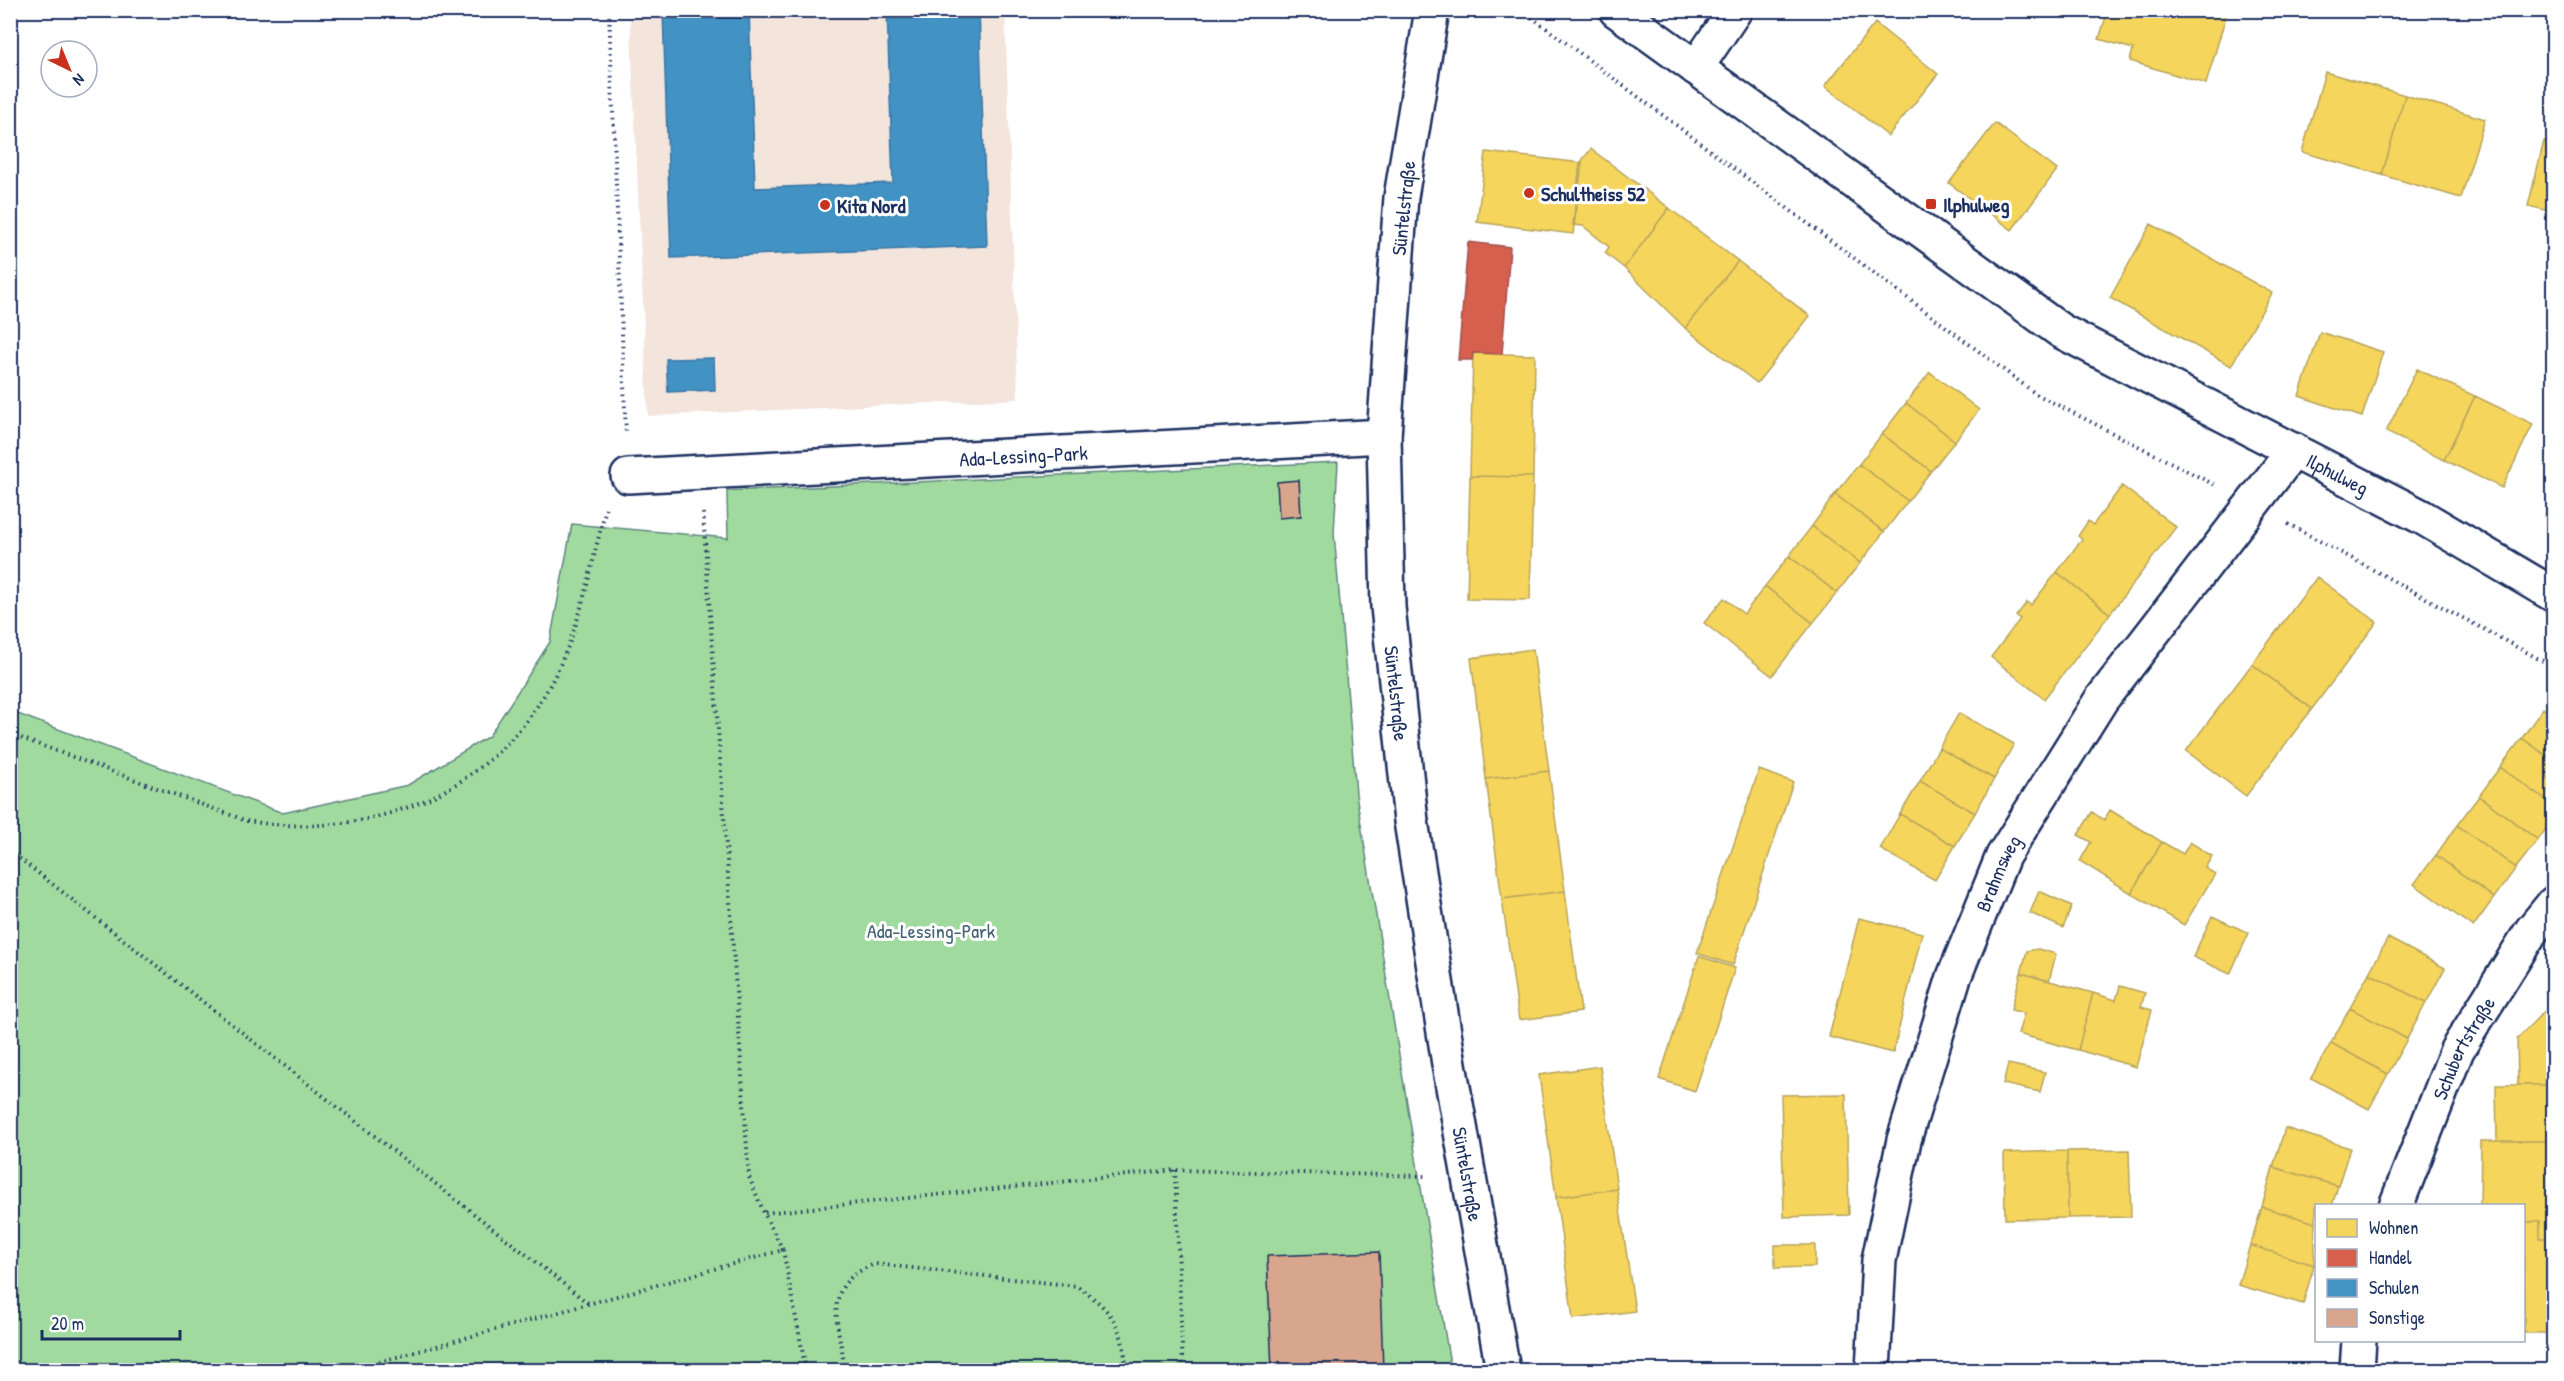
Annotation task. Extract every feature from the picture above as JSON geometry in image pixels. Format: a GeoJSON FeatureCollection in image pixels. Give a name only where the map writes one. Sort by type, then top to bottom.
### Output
{"type":"FeatureCollection","features":[{"type":"Feature","properties":{"kind":"street","name":"Süntelstraße"},"geometry":{"type":"LineString","coordinates":[[1432,10],[1401,197],[1384,436],[1388,607],[1411,821],[1503,1371]]}},
{"type":"Feature","properties":{"kind":"street","name":"Ilphulweg"},"geometry":{"type":"LineString","coordinates":[[1616,10],[2061,332],[2422,517],[2553,596]]}},
{"type":"Feature","properties":{"kind":"street"},"geometry":{"type":"LineString","coordinates":[[1696,68],[1735,10]]}},
{"type":"Feature","properties":{"kind":"street","name":"Ada-Lessing-Park"},"geometry":{"type":"LineString","coordinates":[[628,476],[1384,436]]}},
{"type":"Feature","properties":{"kind":"street","name":"Brahmsweg"},"geometry":{"type":"LineString","coordinates":[[1873,1371],[1879,1260],[1904,1140],[1954,977],[2003,856],[2101,700],[2294,450]]}},
{"type":"Feature","properties":{"kind":"street","name":"Schubertstraße"},"geometry":{"type":"LineString","coordinates":[[2397,1204],[2457,1050],[2532,930],[2553,903]]}},
{"type":"Feature","properties":{"kind":"street"},"geometry":{"type":"LineString","coordinates":[[2357,1371],[2360,1342]]}},
{"type":"Feature","properties":{"kind":"path"},"geometry":{"type":"LineString","coordinates":[[10,734],[200,806],[256,822],[291,825],[349,824],[386,816],[420,803],[484,763],[508,742],[529,717],[560,665],[578,614],[607,506],[628,476],[609,10]]}},
{"type":"Feature","properties":{"kind":"path"},"geometry":{"type":"LineString","coordinates":[[700,472],[749,1177],[783,1250],[806,1371]]}},
{"type":"Feature","properties":{"kind":"path"},"geometry":{"type":"LineString","coordinates":[[10,850],[589,1304]]}},
{"type":"Feature","properties":{"kind":"path"},"geometry":{"type":"LineString","coordinates":[[764,1213],[1176,1170],[1469,1177]]}},
{"type":"Feature","properties":{"kind":"path"},"geometry":{"type":"LineString","coordinates":[[1176,1170],[1183,1371]]}},
{"type":"Feature","properties":{"kind":"path"},"geometry":{"type":"LineString","coordinates":[[350,1371],[783,1250]]}},
{"type":"Feature","properties":{"kind":"path"},"geometry":{"type":"LineString","coordinates":[[845,1371],[836,1301],[843,1283],[856,1271],[875,1264],[1077,1286],[1101,1302],[1118,1325],[1125,1352],[1126,1371]]}},
{"type":"Feature","properties":{"kind":"shaded area","name":"Kita Nord"},"geometry":{"type":"Polygon","coordinates":[[[630,11],[1005,11],[1018,399],[648,416],[630,11]]]}},
{"type":"Feature","properties":{"kind":"green space","name":"Ada-Lessing-Park"},"geometry":{"type":"Polygon","coordinates":[[[1338,462],[1334,533],[1356,794],[1451,1370],[11,1370],[10,711],[283,813],[408,785],[489,736],[550,642],[572,524],[728,538],[727,491],[1338,462]]]}},
{"type":"Feature","properties":{"kind":"building: Wohnen"},"geometry":{"type":"Polygon","coordinates":[[[2108,10],[2209,10],[2226,16],[2206,84],[2130,61],[2133,49],[2099,39],[2108,10]]]}},
{"type":"Feature","properties":{"kind":"building: Wohnen"},"geometry":{"type":"Polygon","coordinates":[[[1875,23],[1938,74],[1888,136],[1825,86],[1875,23]]]}},
{"type":"Feature","properties":{"kind":"building: Wohnen"},"geometry":{"type":"Polygon","coordinates":[[[2325,72],[2405,95],[2382,175],[2302,152],[2325,72]]]}},
{"type":"Feature","properties":{"kind":"building: Wohnen"},"geometry":{"type":"Polygon","coordinates":[[[2405,95],[2485,119],[2461,198],[2382,175],[2405,95]]]}},
{"type":"Feature","properties":{"kind":"building: Wohnen"},"geometry":{"type":"Polygon","coordinates":[[[1995,123],[2057,170],[2012,230],[1949,183],[1995,123]]]}},
{"type":"Feature","properties":{"kind":"building: Wohnen"},"geometry":{"type":"Polygon","coordinates":[[[2544,141],[2554,143],[2554,212],[2528,206],[2544,141]]]}},
{"type":"Feature","properties":{"kind":"building: Wohnen"},"geometry":{"type":"Polygon","coordinates":[[[1591,149],[1669,208],[1624,268],[1605,253],[1609,247],[1583,226],[1573,225],[1580,163],[1591,149]]]}},
{"type":"Feature","properties":{"kind":"building: Wohnen","name":"Schultheiss 52"},"geometry":{"type":"Polygon","coordinates":[[[1486,152],[1582,163],[1573,234],[1477,222],[1486,152]]]}},
{"type":"Feature","properties":{"kind":"building: Wohnen"},"geometry":{"type":"Polygon","coordinates":[[[1669,208],[1738,261],[1685,328],[1624,268],[1669,208]]]}},
{"type":"Feature","properties":{"kind":"building: Wohnen"},"geometry":{"type":"Polygon","coordinates":[[[2151,224],[2272,293],[2231,366],[2110,298],[2151,224]]]}},
{"type":"Feature","properties":{"kind":"building: Wohnen"},"geometry":{"type":"Polygon","coordinates":[[[1738,261],[1810,316],[1757,383],[1685,328],[1738,261]]]}},
{"type":"Feature","properties":{"kind":"building: Wohnen"},"geometry":{"type":"Polygon","coordinates":[[[2320,332],[2383,352],[2362,417],[2299,396],[2320,332]]]}},
{"type":"Feature","properties":{"kind":"building: Wohnen"},"geometry":{"type":"Polygon","coordinates":[[[1473,353],[1535,355],[1533,477],[1470,476],[1473,353]]]}},
{"type":"Feature","properties":{"kind":"building: Wohnen"},"geometry":{"type":"Polygon","coordinates":[[[2417,369],[2475,396],[2444,460],[2386,432],[2417,369]]]}},
{"type":"Feature","properties":{"kind":"building: Wohnen"},"geometry":{"type":"Polygon","coordinates":[[[1930,372],[1979,410],[1955,441],[1906,403],[1930,372]]]}},
{"type":"Feature","properties":{"kind":"building: Wohnen"},"geometry":{"type":"Polygon","coordinates":[[[2475,396],[2533,424],[2502,488],[2444,460],[2475,396]]]}},
{"type":"Feature","properties":{"kind":"building: Wohnen"},"geometry":{"type":"Polygon","coordinates":[[[1906,403],[1955,441],[1931,471],[1882,434],[1906,403]]]}},
{"type":"Feature","properties":{"kind":"building: Wohnen"},"geometry":{"type":"Polygon","coordinates":[[[1882,434],[1931,471],[1908,501],[1859,464],[1882,434]]]}},
{"type":"Feature","properties":{"kind":"building: Wohnen"},"geometry":{"type":"Polygon","coordinates":[[[1859,464],[1908,501],[1884,532],[1835,494],[1859,464]]]}},
{"type":"Feature","properties":{"kind":"building: Wohnen"},"geometry":{"type":"Polygon","coordinates":[[[1470,476],[1533,477],[1530,600],[1467,599],[1470,476]]]}},
{"type":"Feature","properties":{"kind":"building: Wohnen"},"geometry":{"type":"Polygon","coordinates":[[[2122,486],[2176,527],[2110,614],[2057,572],[2082,539],[2078,536],[2088,521],[2093,525],[2122,486]]]}},
{"type":"Feature","properties":{"kind":"building: Wohnen"},"geometry":{"type":"Polygon","coordinates":[[[1835,494],[1884,532],[1860,563],[1812,526],[1835,494]]]}},
{"type":"Feature","properties":{"kind":"building: Wohnen"},"geometry":{"type":"Polygon","coordinates":[[[2554,499],[2554,521],[2544,516],[2554,499]]]}},
{"type":"Feature","properties":{"kind":"building: Wohnen"},"geometry":{"type":"Polygon","coordinates":[[[1812,526],[1860,563],[1837,593],[1789,556],[1812,526]]]}},
{"type":"Feature","properties":{"kind":"building: Wohnen"},"geometry":{"type":"Polygon","coordinates":[[[1789,556],[1837,593],[1813,623],[1765,586],[1789,556]]]}},
{"type":"Feature","properties":{"kind":"building: Wohnen"},"geometry":{"type":"Polygon","coordinates":[[[2057,572],[2110,614],[2044,699],[1991,657],[2020,619],[2016,616],[2027,602],[2031,605],[2057,572]]]}},
{"type":"Feature","properties":{"kind":"building: Wohnen"},"geometry":{"type":"Polygon","coordinates":[[[2317,577],[2377,622],[2312,709],[2252,664],[2317,577]]]}},
{"type":"Feature","properties":{"kind":"building: Wohnen"},"geometry":{"type":"Polygon","coordinates":[[[1765,586],[1813,623],[1772,676],[1704,623],[1724,598],[1744,614],[1765,586]]]}},
{"type":"Feature","properties":{"kind":"building: Wohnen"},"geometry":{"type":"Polygon","coordinates":[[[1533,649],[1549,771],[1486,779],[1471,658],[1533,649]]]}},
{"type":"Feature","properties":{"kind":"building: Wohnen"},"geometry":{"type":"Polygon","coordinates":[[[2252,664],[2312,709],[2246,796],[2186,751],[2252,664]]]}},
{"type":"Feature","properties":{"kind":"building: Wohnen"},"geometry":{"type":"Polygon","coordinates":[[[2543,708],[2554,716],[2554,761],[2522,738],[2543,708]]]}},
{"type":"Feature","properties":{"kind":"building: Wohnen"},"geometry":{"type":"Polygon","coordinates":[[[1959,713],[2014,744],[1994,779],[1939,748],[1959,713]]]}},
{"type":"Feature","properties":{"kind":"building: Wohnen"},"geometry":{"type":"Polygon","coordinates":[[[2522,738],[2554,761],[2554,806],[2500,767],[2522,738]]]}},
{"type":"Feature","properties":{"kind":"building: Wohnen"},"geometry":{"type":"Polygon","coordinates":[[[1939,748],[1994,779],[1975,813],[1920,781],[1939,748]]]}},
{"type":"Feature","properties":{"kind":"building: Wohnen"},"geometry":{"type":"Polygon","coordinates":[[[2500,767],[2554,806],[2554,818],[2538,840],[2479,796],[2500,767]]]}},
{"type":"Feature","properties":{"kind":"building: Wohnen"},"geometry":{"type":"Polygon","coordinates":[[[1759,770],[1793,782],[1733,965],[1697,953],[1759,770]]]}},
{"type":"Feature","properties":{"kind":"building: Wohnen"},"geometry":{"type":"Polygon","coordinates":[[[1549,771],[1565,891],[1502,899],[1486,779],[1549,771]]]}},
{"type":"Feature","properties":{"kind":"building: Wohnen"},"geometry":{"type":"Polygon","coordinates":[[[1920,781],[1975,813],[1955,846],[1900,814],[1920,781]]]}},
{"type":"Feature","properties":{"kind":"building: Wohnen"},"geometry":{"type":"Polygon","coordinates":[[[2479,796],[2538,840],[2516,868],[2457,825],[2479,796]]]}},
{"type":"Feature","properties":{"kind":"building: Wohnen"},"geometry":{"type":"Polygon","coordinates":[[[2110,810],[2162,842],[2131,893],[2080,861],[2091,842],[2078,835],[2092,812],[2104,820],[2110,810]]]}},
{"type":"Feature","properties":{"kind":"building: Wohnen"},"geometry":{"type":"Polygon","coordinates":[[[1900,814],[1955,846],[1935,880],[1880,849],[1900,814]]]}},
{"type":"Feature","properties":{"kind":"building: Wohnen"},"geometry":{"type":"Polygon","coordinates":[[[2457,825],[2516,868],[2494,898],[2436,855],[2457,825]]]}},
{"type":"Feature","properties":{"kind":"building: Wohnen"},"geometry":{"type":"Polygon","coordinates":[[[2162,842],[2183,854],[2190,842],[2212,856],[2205,868],[2215,874],[2184,925],[2131,893],[2162,842]]]}},
{"type":"Feature","properties":{"kind":"building: Wohnen"},"geometry":{"type":"Polygon","coordinates":[[[2436,855],[2494,898],[2473,927],[2414,884],[2436,855]]]}},
{"type":"Feature","properties":{"kind":"building: Wohnen"},"geometry":{"type":"Polygon","coordinates":[[[1565,891],[1581,1012],[1519,1020],[1502,899],[1565,891]]]}},
{"type":"Feature","properties":{"kind":"building: Wohnen"},"geometry":{"type":"Polygon","coordinates":[[[2039,891],[2072,906],[2063,928],[2030,913],[2039,891]]]}},
{"type":"Feature","properties":{"kind":"building: Wohnen"},"geometry":{"type":"Polygon","coordinates":[[[2212,916],[2249,933],[2230,974],[2193,957],[2212,916]]]}},
{"type":"Feature","properties":{"kind":"building: Wohnen"},"geometry":{"type":"Polygon","coordinates":[[[1859,918],[1922,933],[1893,1053],[1829,1037],[1859,918]]]}},
{"type":"Feature","properties":{"kind":"building: Wohnen"},"geometry":{"type":"Polygon","coordinates":[[[2388,938],[2445,968],[2426,1003],[2369,973],[2388,938]]]}},
{"type":"Feature","properties":{"kind":"building: Wohnen"},"geometry":{"type":"Polygon","coordinates":[[[2038,949],[2056,954],[2049,981],[2021,973],[2027,951],[2038,949]]]}},
{"type":"Feature","properties":{"kind":"building: Wohnen"},"geometry":{"type":"Polygon","coordinates":[[[1699,956],[1735,968],[1695,1091],[1659,1079],[1699,956]]]}},
{"type":"Feature","properties":{"kind":"building: Wohnen"},"geometry":{"type":"Polygon","coordinates":[[[2021,973],[2093,993],[2078,1050],[2018,1034],[2024,1013],[2011,1010],[2021,973]]]}},
{"type":"Feature","properties":{"kind":"building: Wohnen"},"geometry":{"type":"Polygon","coordinates":[[[2369,973],[2426,1003],[2407,1039],[2350,1008],[2369,973]]]}},
{"type":"Feature","properties":{"kind":"building: Wohnen"},"geometry":{"type":"Polygon","coordinates":[[[2120,986],[2145,993],[2141,1007],[2152,1010],[2136,1067],[2078,1050],[2093,993],[2116,1000],[2120,986]]]}},
{"type":"Feature","properties":{"kind":"building: Wohnen"},"geometry":{"type":"Polygon","coordinates":[[[2554,1001],[2554,1085],[2518,1085],[2517,1039],[2554,1001]]]}},
{"type":"Feature","properties":{"kind":"building: Wohnen"},"geometry":{"type":"Polygon","coordinates":[[[2350,1008],[2407,1039],[2388,1074],[2331,1043],[2350,1008]]]}},
{"type":"Feature","properties":{"kind":"building: Wohnen"},"geometry":{"type":"Polygon","coordinates":[[[2331,1043],[2388,1074],[2369,1109],[2311,1078],[2331,1043]]]}},
{"type":"Feature","properties":{"kind":"building: Wohnen"},"geometry":{"type":"Polygon","coordinates":[[[2008,1064],[2045,1072],[2040,1092],[2003,1084],[2008,1064]]]}},
{"type":"Feature","properties":{"kind":"building: Wohnen"},"geometry":{"type":"Polygon","coordinates":[[[1600,1066],[1617,1189],[1556,1197],[1539,1075],[1600,1066]]]}},
{"type":"Feature","properties":{"kind":"building: Wohnen"},"geometry":{"type":"Polygon","coordinates":[[[2496,1085],[2554,1085],[2554,1141],[2497,1141],[2496,1085]]]}},
{"type":"Feature","properties":{"kind":"building: Wohnen"},"geometry":{"type":"Polygon","coordinates":[[[1846,1094],[1849,1215],[1784,1217],[1781,1095],[1846,1094]]]}},
{"type":"Feature","properties":{"kind":"building: Wohnen"},"geometry":{"type":"Polygon","coordinates":[[[2285,1128],[2350,1148],[2338,1186],[2273,1167],[2285,1128]]]}},
{"type":"Feature","properties":{"kind":"building: Wohnen"},"geometry":{"type":"Polygon","coordinates":[[[2481,1141],[2554,1141],[2554,1238],[2540,1238],[2540,1222],[2525,1222],[2525,1204],[2480,1204],[2481,1141]]]}},
{"type":"Feature","properties":{"kind":"building: Wohnen"},"geometry":{"type":"Polygon","coordinates":[[[2129,1150],[2131,1217],[2068,1218],[2067,1151],[2129,1150]]]}},
{"type":"Feature","properties":{"kind":"building: Wohnen"},"geometry":{"type":"Polygon","coordinates":[[[2067,1151],[2068,1218],[2005,1219],[2004,1153],[2067,1151]]]}},
{"type":"Feature","properties":{"kind":"building: Wohnen"},"geometry":{"type":"Polygon","coordinates":[[[2273,1167],[2338,1186],[2333,1204],[2315,1204],[2315,1223],[2262,1207],[2273,1167]]]}},
{"type":"Feature","properties":{"kind":"building: Wohnen"},"geometry":{"type":"Polygon","coordinates":[[[1617,1189],[1635,1311],[1573,1319],[1556,1197],[1617,1189]]]}},
{"type":"Feature","properties":{"kind":"building: Wohnen"},"geometry":{"type":"Polygon","coordinates":[[[2262,1207],[2315,1223],[2314,1265],[2250,1245],[2262,1207]]]}},
{"type":"Feature","properties":{"kind":"building: Wohnen"},"geometry":{"type":"Polygon","coordinates":[[[2525,1222],[2540,1222],[2540,1238],[2554,1238],[2554,1333],[2525,1333],[2525,1222]]]}},
{"type":"Feature","properties":{"kind":"building: Wohnen"},"geometry":{"type":"Polygon","coordinates":[[[1775,1245],[1815,1245],[1815,1267],[1775,1268],[1775,1245]]]}},
{"type":"Feature","properties":{"kind":"building: Wohnen"},"geometry":{"type":"Polygon","coordinates":[[[2250,1245],[2314,1265],[2303,1304],[2238,1285],[2250,1245]]]}},
{"type":"Feature","properties":{"kind":"building: Wohnen"},"geometry":{"type":"Polygon","coordinates":[[[1581,1368],[1705,1369],[1705,1370],[1581,1370],[1581,1368]]]}},
{"type":"Feature","properties":{"kind":"building: Wohnen"},"geometry":{"type":"Polygon","coordinates":[[[1705,1369],[1806,1370],[1705,1370],[1705,1369]]]}},
{"type":"Feature","properties":{"kind":"building: Handel"},"geometry":{"type":"Polygon","coordinates":[[[1468,242],[1510,247],[1502,354],[1473,353],[1472,360],[1458,360],[1468,242]]]}},
{"type":"Feature","properties":{"kind":"building: Schulen"},"geometry":{"type":"Polygon","coordinates":[[[663,10],[749,10],[755,188],[893,183],[887,10],[979,10],[987,246],[671,258],[663,10]]]}},
{"type":"Feature","properties":{"kind":"building: Schulen"},"geometry":{"type":"Polygon","coordinates":[[[714,358],[715,390],[668,392],[666,359],[714,358]]]}},
{"type":"Feature","properties":{"kind":"building: Sonstige"},"geometry":{"type":"Polygon","coordinates":[[[1299,480],[1301,516],[1279,518],[1277,482],[1299,480]]]}},
{"type":"Feature","properties":{"kind":"building: Sonstige"},"geometry":{"type":"Polygon","coordinates":[[[1379,1252],[1383,1370],[1272,1370],[1267,1256],[1379,1252]]]}},
{"type":"Feature","properties":{"kind":"place","name":"Schultheiss 52"},"geometry":{"type":"Point","coordinates":[1529,193]}},
{"type":"Feature","properties":{"kind":"place","name":"Ilphulweg"},"geometry":{"type":"Point","coordinates":[1931,204]}},
{"type":"Feature","properties":{"kind":"place","name":"Kita Nord"},"geometry":{"type":"Point","coordinates":[825,205]}}]}
